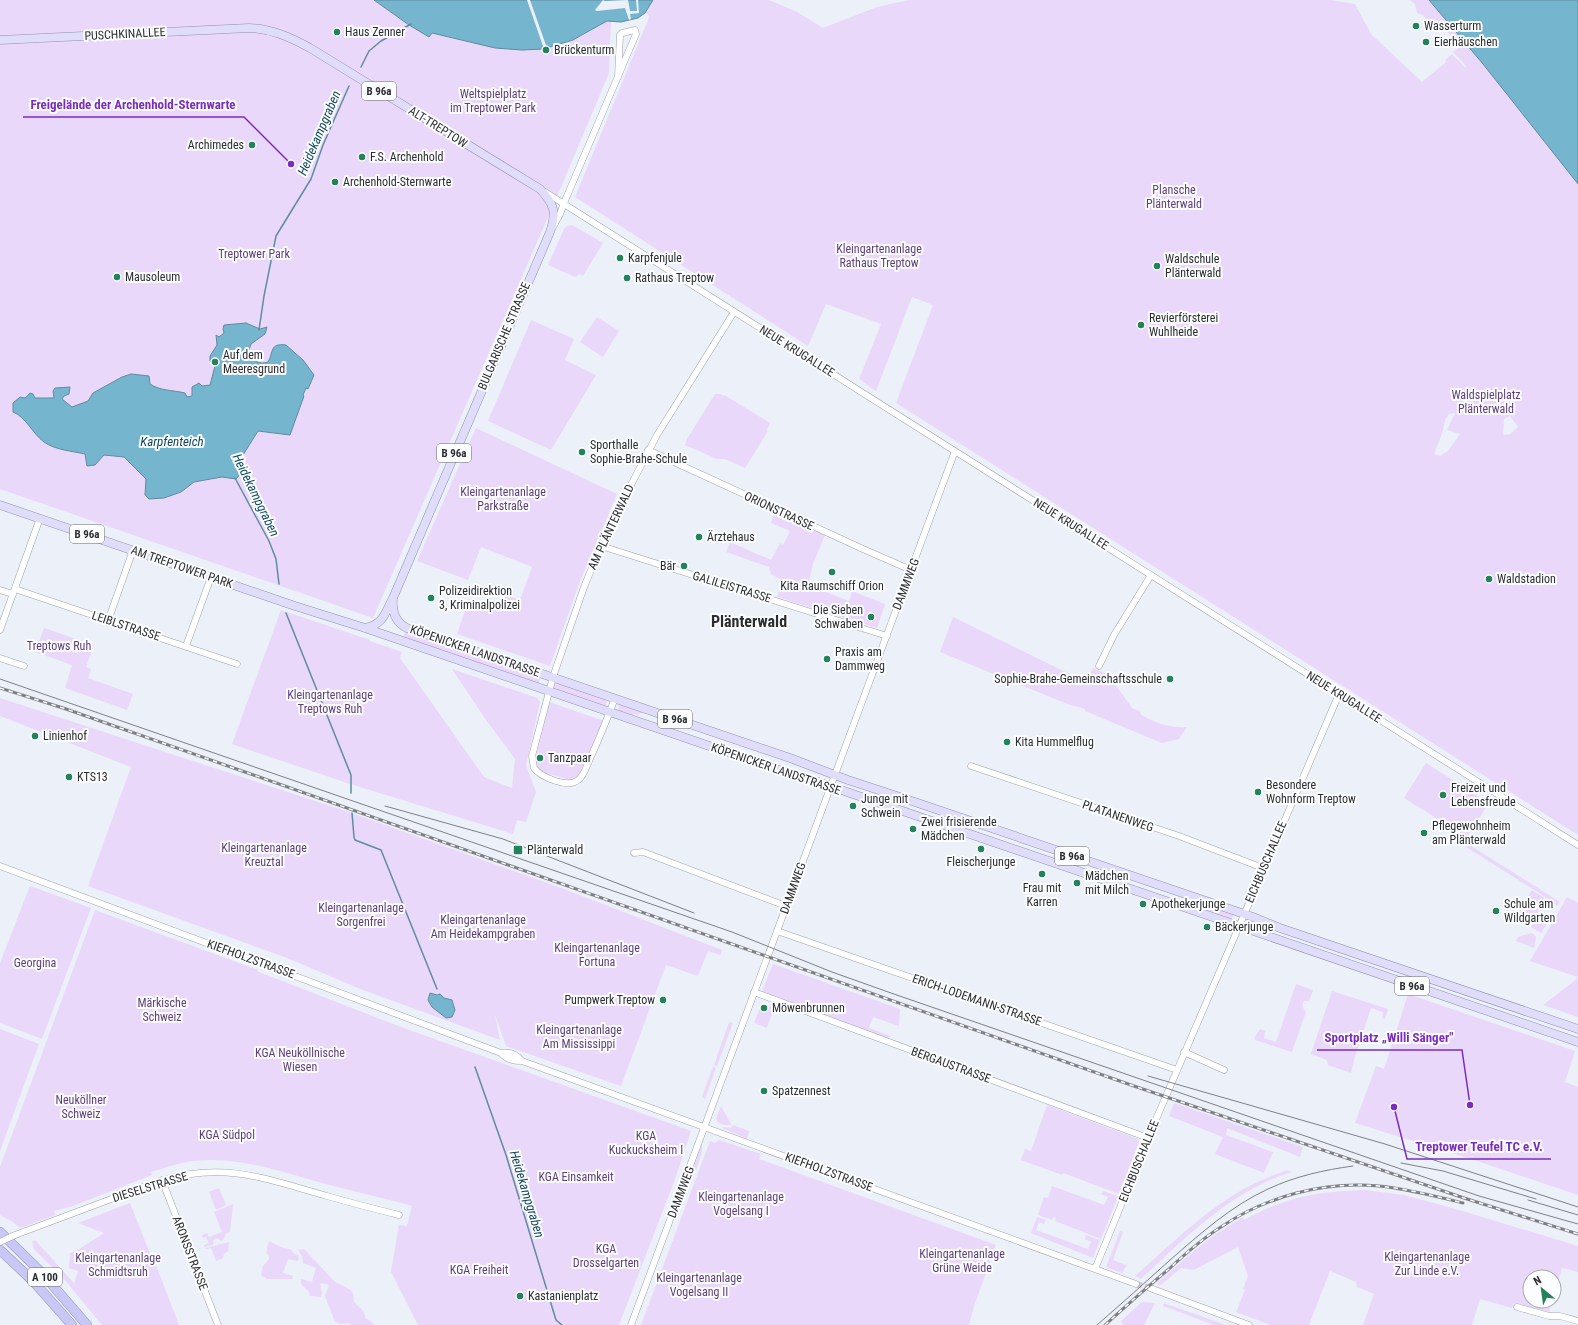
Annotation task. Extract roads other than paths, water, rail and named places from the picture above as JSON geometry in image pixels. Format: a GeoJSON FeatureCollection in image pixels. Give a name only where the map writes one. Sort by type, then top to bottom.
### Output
{"type":"FeatureCollection","features":[{"type":"Feature","properties":{"kind":"highway","name":"A 100"},"geometry":{"type":"LineString","coordinates":[[0,1232],[42,1273],[87,1325]]}},
{"type":"Feature","properties":{"kind":"highway","name":"A 100"},"geometry":{"type":"LineString","coordinates":[[0,1250],[33,1281],[72,1325]]}},
{"type":"Feature","properties":{"kind":"main road","name":"PUSCHKINALLEE"},"geometry":{"type":"LineString","coordinates":[[0,40],[249,28]]}},
{"type":"Feature","properties":{"kind":"main road","name":"ALT-TREPTOW"},"geometry":{"type":"LineString","coordinates":[[249,28],[269,30],[291,37],[540,189],[548,199],[554,214],[554,221],[550,232]]}},
{"type":"Feature","properties":{"kind":"main road","name":"BULGARISCHE STRASSE"},"geometry":{"type":"LineString","coordinates":[[365,628],[374,626],[381,622],[393,598],[550,232]]}},
{"type":"Feature","properties":{"kind":"main road","name":"AM TREPTOWER PARK"},"geometry":{"type":"LineString","coordinates":[[0,505],[365,628]]}},
{"type":"Feature","properties":{"kind":"main road","name":"KÖPENICKER LANDSTRASSE"},"geometry":{"type":"LineString","coordinates":[[393,598],[394,613],[403,626],[1578,1029]]}},
{"type":"Feature","properties":{"kind":"main road","name":"KÖPENICKER LANDSTRASSE"},"geometry":{"type":"LineString","coordinates":[[365,628],[610,713],[1578,1042]]}},
{"type":"Feature","properties":{"kind":"street","name":"BULGARISCHE STRASSE"},"geometry":{"type":"LineString","coordinates":[[550,232],[560,214],[618,77],[636,34],[635,30],[622,33],[620,35],[618,77]]}},
{"type":"Feature","properties":{"kind":"street","name":"ALT-TREPTOW"},"geometry":{"type":"LineString","coordinates":[[540,189],[564,203]]}},
{"type":"Feature","properties":{"kind":"street","name":"NEUE KRUGALLEE"},"geometry":{"type":"LineString","coordinates":[[564,203],[1578,845]]}},
{"type":"Feature","properties":{"kind":"street","name":"AM PLÄNTERWALD"},"geometry":{"type":"LineString","coordinates":[[549,692],[584,587],[626,492],[648,450],[692,377],[734,312]]}},
{"type":"Feature","properties":{"kind":"street","name":"ORIONSTRASSE"},"geometry":{"type":"LineString","coordinates":[[648,450],[911,570]]}},
{"type":"Feature","properties":{"kind":"street","name":"DAMMWEG"},"geometry":{"type":"LineString","coordinates":[[631,1325],[954,451]]}},
{"type":"Feature","properties":{"kind":"street"},"geometry":{"type":"LineString","coordinates":[[0,630],[40,518]]}},
{"type":"Feature","properties":{"kind":"street","name":"GALILEISTRASSE"},"geometry":{"type":"LineString","coordinates":[[601,546],[886,636]]}},
{"type":"Feature","properties":{"kind":"street"},"geometry":{"type":"LineString","coordinates":[[108,621],[133,550]]}},
{"type":"Feature","properties":{"kind":"street"},"geometry":{"type":"LineString","coordinates":[[1099,666],[1114,635],[1151,575]]}},
{"type":"Feature","properties":{"kind":"street"},"geometry":{"type":"LineString","coordinates":[[186,646],[211,577]]}},
{"type":"Feature","properties":{"kind":"street","name":"LEIBLSTRASSE"},"geometry":{"type":"LineString","coordinates":[[0,590],[14,592],[122,624],[186,646],[190,649],[237,664]]}},
{"type":"Feature","properties":{"kind":"street"},"geometry":{"type":"LineString","coordinates":[[0,658],[24,666]]}},
{"type":"Feature","properties":{"kind":"street","name":"KÖPENICKER LANDSTRASSE"},"geometry":{"type":"LineString","coordinates":[[549,692],[532,762],[537,772],[545,777],[571,783],[577,782],[580,779],[610,713],[615,698]]}},
{"type":"Feature","properties":{"kind":"street","name":"EICHBUSCHALLEE"},"geometry":{"type":"LineString","coordinates":[[1095,1269],[1184,1052],[1339,694]]}},
{"type":"Feature","properties":{"kind":"street","name":"PLATANENWEG"},"geometry":{"type":"LineString","coordinates":[[971,766],[1179,836],[1263,868]]}},
{"type":"Feature","properties":{"kind":"street"},"geometry":{"type":"LineString","coordinates":[[634,853],[643,852],[786,906]]}},
{"type":"Feature","properties":{"kind":"street","name":"KIEFHOLZSTRASSE"},"geometry":{"type":"LineString","coordinates":[[0,866],[501,1053],[505,1057],[515,1061],[522,1061],[1136,1284]]}},
{"type":"Feature","properties":{"kind":"street","name":"ERICH-LODEMANN-STRASSE"},"geometry":{"type":"LineString","coordinates":[[777,931],[1177,1070]]}},
{"type":"Feature","properties":{"kind":"street","name":"BERGAUSTRASSE"},"geometry":{"type":"LineString","coordinates":[[754,992],[1148,1138]]}},
{"type":"Feature","properties":{"kind":"street"},"geometry":{"type":"LineString","coordinates":[[1184,1052],[1224,1070]]}},
{"type":"Feature","properties":{"kind":"street","name":"DIESELSTRASSE"},"geometry":{"type":"LineString","coordinates":[[0,1242],[162,1180],[192,1174],[214,1172],[233,1173],[273,1181],[398,1215]]}},
{"type":"Feature","properties":{"kind":"street","name":"ARONSSTRASSE"},"geometry":{"type":"LineString","coordinates":[[162,1180],[218,1325]]}},
{"type":"Feature","properties":{"kind":"street"},"geometry":{"type":"LineString","coordinates":[[1150,1288],[1249,1325]]}},
{"type":"Feature","properties":{"kind":"street"},"geometry":{"type":"LineString","coordinates":[[1518,1307],[1549,1316],[1560,1316],[1578,1321]]}},
{"type":"Feature","properties":{"kind":"water"},"geometry":{"type":"Polygon","coordinates":[[[374,0],[653,0],[645,13],[638,18],[621,22],[607,21],[573,40],[543,49],[522,50],[495,48],[432,33],[429,37],[409,25],[374,0]]]}},
{"type":"Feature","properties":{"kind":"water"},"geometry":{"type":"Polygon","coordinates":[[[1429,0],[1578,0],[1578,184],[1483,64],[1429,0]]]}},
{"type":"Feature","properties":{"kind":"water","name":"Karpfenteich"},"geometry":{"type":"Polygon","coordinates":[[[246,323],[260,329],[267,327],[265,334],[251,344],[248,353],[254,360],[259,363],[268,362],[274,347],[277,345],[286,345],[303,360],[314,375],[308,389],[306,388],[303,395],[304,396],[290,435],[258,431],[238,463],[242,472],[236,479],[222,477],[194,482],[181,492],[164,498],[149,499],[145,495],[146,479],[124,457],[104,455],[95,465],[87,466],[85,454],[58,449],[48,445],[18,414],[13,412],[13,403],[20,397],[25,398],[30,393],[33,394],[35,398],[54,398],[53,391],[55,388],[70,387],[69,394],[64,396],[62,399],[72,407],[88,401],[93,393],[122,377],[131,374],[149,376],[150,384],[154,386],[185,393],[187,397],[192,396],[192,387],[199,383],[202,386],[210,385],[215,366],[210,361],[210,356],[217,345],[216,335],[219,337],[224,333],[224,325],[246,323]]]}},
{"type":"Feature","properties":{"kind":"water"},"geometry":{"type":"Polygon","coordinates":[[[430,993],[437,995],[440,994],[444,998],[452,1000],[455,1010],[452,1017],[446,1018],[432,1007],[428,1000],[430,993]]]}},
{"type":"Feature","properties":{"kind":"waterway","name":"Heidekampgraben"},"geometry":{"type":"LineString","coordinates":[[361,67],[369,51],[381,41],[411,24]]}},
{"type":"Feature","properties":{"kind":"waterway","name":"Heidekampgraben"},"geometry":{"type":"LineString","coordinates":[[259,330],[276,236],[311,179],[323,145],[349,86]]}},
{"type":"Feature","properties":{"kind":"waterway","name":"Heidekampgraben"},"geometry":{"type":"LineString","coordinates":[[235,478],[269,541],[276,559],[279,584]]}},
{"type":"Feature","properties":{"kind":"waterway","name":"Heidekampgraben"},"geometry":{"type":"LineString","coordinates":[[286,613],[351,775],[351,793]]}},
{"type":"Feature","properties":{"kind":"waterway","name":"Heidekampgraben"},"geometry":{"type":"LineString","coordinates":[[352,813],[355,840],[381,850],[437,989]]}},
{"type":"Feature","properties":{"kind":"waterway","name":"Heidekampgraben"},"geometry":{"type":"LineString","coordinates":[[475,1067],[506,1155],[556,1320],[562,1325]]}},
{"type":"Feature","properties":{"kind":"tunnel"},"geometry":{"type":"LineString","coordinates":[[1136,1284],[1150,1288]]}},
{"type":"Feature","properties":{"kind":"tram line"},"geometry":{"type":"LineString","coordinates":[[0,679],[732,932],[832,972],[891,993],[1479,1196],[1578,1224]]}},
{"type":"Feature","properties":{"kind":"tram line"},"geometry":{"type":"LineString","coordinates":[[385,806],[503,839],[694,913]]}},
{"type":"Feature","properties":{"kind":"tram line"},"geometry":{"type":"LineString","coordinates":[[1148,1076],[1385,1144],[1578,1207]]}},
{"type":"Feature","properties":{"kind":"tram line"},"geometry":{"type":"LineString","coordinates":[[1401,1163],[1443,1171],[1536,1199]]}},
{"type":"Feature","properties":{"kind":"tram line"},"geometry":{"type":"LineString","coordinates":[[1097,1325],[1193,1240],[1216,1221],[1241,1204],[1254,1196],[1289,1180],[1353,1166]]}},
{"type":"Feature","properties":{"kind":"tram line"},"geometry":{"type":"LineString","coordinates":[[1528,1200],[1578,1215]]}},
{"type":"Feature","properties":{"kind":"railway"},"geometry":{"type":"LineString","coordinates":[[0,688],[66,709],[1131,1085],[1464,1198],[1578,1234]]}},
{"type":"Feature","properties":{"kind":"railway"},"geometry":{"type":"LineString","coordinates":[[1105,1325],[1187,1252],[1207,1237],[1239,1216],[1277,1199],[1317,1189],[1358,1185],[1400,1189],[1463,1203]]}},
{"type":"Feature","properties":{"kind":"place","name":"Wasserturm"},"geometry":{"type":"Point","coordinates":[1416,26]}},
{"type":"Feature","properties":{"kind":"place","name":"Haus Zenner"},"geometry":{"type":"Point","coordinates":[337,32]}},
{"type":"Feature","properties":{"kind":"place","name":"Eierhäuschen"},"geometry":{"type":"Point","coordinates":[1426,42]}},
{"type":"Feature","properties":{"kind":"place","name":"Brückenturm"},"geometry":{"type":"Point","coordinates":[546,50]}},
{"type":"Feature","properties":{"kind":"place","name":"Archimedes"},"geometry":{"type":"Point","coordinates":[252,145]}},
{"type":"Feature","properties":{"kind":"place","name":"F.S. Archenhold"},"geometry":{"type":"Point","coordinates":[362,157]}},
{"type":"Feature","properties":{"kind":"place","name":"Freigelände der Archenhold-Sternwarte"},"geometry":{"type":"Point","coordinates":[291,164]}},
{"type":"Feature","properties":{"kind":"place","name":"Archenhold-Sternwarte"},"geometry":{"type":"Point","coordinates":[335,182]}},
{"type":"Feature","properties":{"kind":"place","name":"Karpfenjule"},"geometry":{"type":"Point","coordinates":[620,258]}},
{"type":"Feature","properties":{"kind":"place","name":"Waldschule Plänterwald"},"geometry":{"type":"Point","coordinates":[1157,266]}},
{"type":"Feature","properties":{"kind":"place","name":"Mausoleum"},"geometry":{"type":"Point","coordinates":[117,277]}},
{"type":"Feature","properties":{"kind":"place","name":"Rathaus Treptow"},"geometry":{"type":"Point","coordinates":[627,278]}},
{"type":"Feature","properties":{"kind":"place","name":"Revierförsterei Wuhlheide"},"geometry":{"type":"Point","coordinates":[1141,325]}},
{"type":"Feature","properties":{"kind":"place","name":"Auf dem Meeresgrund"},"geometry":{"type":"Point","coordinates":[215,362]}},
{"type":"Feature","properties":{"kind":"place","name":"Sporthalle Sophie-Brahe-Schule"},"geometry":{"type":"Point","coordinates":[582,452]}},
{"type":"Feature","properties":{"kind":"place","name":"Ärztehaus"},"geometry":{"type":"Point","coordinates":[699,537]}},
{"type":"Feature","properties":{"kind":"place","name":"Bär"},"geometry":{"type":"Point","coordinates":[684,566]}},
{"type":"Feature","properties":{"kind":"place","name":"Kita Raumschiff Orion"},"geometry":{"type":"Point","coordinates":[832,572]}},
{"type":"Feature","properties":{"kind":"place","name":"Waldstadion"},"geometry":{"type":"Point","coordinates":[1489,579]}},
{"type":"Feature","properties":{"kind":"place","name":"Polizeidirektion 3, Kriminalpolizei"},"geometry":{"type":"Point","coordinates":[431,598]}},
{"type":"Feature","properties":{"kind":"place","name":"Die Sieben Schwaben"},"geometry":{"type":"Point","coordinates":[871,617]}},
{"type":"Feature","properties":{"kind":"place","name":"Praxis am Dammweg"},"geometry":{"type":"Point","coordinates":[827,659]}},
{"type":"Feature","properties":{"kind":"place","name":"Sophie-Brahe-Gemeinschaftsschule"},"geometry":{"type":"Point","coordinates":[1170,679]}},
{"type":"Feature","properties":{"kind":"place","name":"Linienhof"},"geometry":{"type":"Point","coordinates":[35,736]}},
{"type":"Feature","properties":{"kind":"place","name":"Kita Hummelflug"},"geometry":{"type":"Point","coordinates":[1007,742]}},
{"type":"Feature","properties":{"kind":"place","name":"Tanzpaar"},"geometry":{"type":"Point","coordinates":[540,758]}},
{"type":"Feature","properties":{"kind":"place","name":"KTS13"},"geometry":{"type":"Point","coordinates":[69,777]}},
{"type":"Feature","properties":{"kind":"place","name":"Besondere Wohnform Treptow"},"geometry":{"type":"Point","coordinates":[1258,792]}},
{"type":"Feature","properties":{"kind":"place","name":"Freizeit und Lebensfreude"},"geometry":{"type":"Point","coordinates":[1443,795]}},
{"type":"Feature","properties":{"kind":"place","name":"Junge mit Schwein"},"geometry":{"type":"Point","coordinates":[853,806]}},
{"type":"Feature","properties":{"kind":"place","name":"Zwei frisierende Mädchen"},"geometry":{"type":"Point","coordinates":[913,829]}},
{"type":"Feature","properties":{"kind":"place","name":"Pflegewohnheim am Plänterwald"},"geometry":{"type":"Point","coordinates":[1424,833]}},
{"type":"Feature","properties":{"kind":"place","name":"Fleischerjunge"},"geometry":{"type":"Point","coordinates":[981,849]}},
{"type":"Feature","properties":{"kind":"place","name":"Plänterwald"},"geometry":{"type":"Point","coordinates":[518,850]}},
{"type":"Feature","properties":{"kind":"place","name":"Frau mit Karren"},"geometry":{"type":"Point","coordinates":[1042,874]}},
{"type":"Feature","properties":{"kind":"place","name":"Mädchen mit Milch"},"geometry":{"type":"Point","coordinates":[1077,883]}},
{"type":"Feature","properties":{"kind":"place","name":"Apothekerjunge"},"geometry":{"type":"Point","coordinates":[1143,904]}},
{"type":"Feature","properties":{"kind":"place","name":"Schule am Wildgarten"},"geometry":{"type":"Point","coordinates":[1496,911]}},
{"type":"Feature","properties":{"kind":"place","name":"Bäckerjunge"},"geometry":{"type":"Point","coordinates":[1207,927]}},
{"type":"Feature","properties":{"kind":"place","name":"Pumpwerk Treptow"},"geometry":{"type":"Point","coordinates":[663,1000]}},
{"type":"Feature","properties":{"kind":"place","name":"Möwenbrunnen"},"geometry":{"type":"Point","coordinates":[764,1008]}},
{"type":"Feature","properties":{"kind":"place","name":"Spatzennest"},"geometry":{"type":"Point","coordinates":[764,1091]}},
{"type":"Feature","properties":{"kind":"place","name":"Sportplatz „Willi Sänger\""},"geometry":{"type":"Point","coordinates":[1470,1105]}},
{"type":"Feature","properties":{"kind":"place","name":"Treptower Teufel TC e.V."},"geometry":{"type":"Point","coordinates":[1394,1107]}},
{"type":"Feature","properties":{"kind":"place","name":"Kastanienplatz"},"geometry":{"type":"Point","coordinates":[520,1296]}},
{"type":"Feature","properties":{"kind":"district","name":"Plänterwald"},"geometry":{"type":"Point","coordinates":[749,621]}},
{"type":"Feature","properties":{"kind":"park label","name":"Weltspielplatz im Treptower Park"},"geometry":{"type":"Point","coordinates":[493,101]}},
{"type":"Feature","properties":{"kind":"park label","name":"Plansche Plänterwald"},"geometry":{"type":"Point","coordinates":[1174,197]}},
{"type":"Feature","properties":{"kind":"park label","name":"Treptower Park"},"geometry":{"type":"Point","coordinates":[254,254]}},
{"type":"Feature","properties":{"kind":"park label","name":"Kleingartenanlage Rathaus Treptow"},"geometry":{"type":"Point","coordinates":[879,256]}},
{"type":"Feature","properties":{"kind":"park label","name":"Waldspielplatz Plänterwald"},"geometry":{"type":"Point","coordinates":[1486,402]}},
{"type":"Feature","properties":{"kind":"park label","name":"Kleingartenanlage Parkstraße"},"geometry":{"type":"Point","coordinates":[503,499]}},
{"type":"Feature","properties":{"kind":"park label","name":"Treptows Ruh"},"geometry":{"type":"Point","coordinates":[59,646]}},
{"type":"Feature","properties":{"kind":"park label","name":"Kleingartenanlage Treptows Ruh"},"geometry":{"type":"Point","coordinates":[330,702]}},
{"type":"Feature","properties":{"kind":"park label","name":"Kleingartenanlage Kreuztal"},"geometry":{"type":"Point","coordinates":[264,855]}},
{"type":"Feature","properties":{"kind":"park label","name":"Kleingartenanlage Sorgenfrei"},"geometry":{"type":"Point","coordinates":[361,915]}},
{"type":"Feature","properties":{"kind":"park label","name":"Kleingartenanlage Am Heidekampgraben"},"geometry":{"type":"Point","coordinates":[483,927]}},
{"type":"Feature","properties":{"kind":"park label","name":"Kleingartenanlage Fortuna"},"geometry":{"type":"Point","coordinates":[597,955]}},
{"type":"Feature","properties":{"kind":"park label","name":"Georgina"},"geometry":{"type":"Point","coordinates":[35,963]}},
{"type":"Feature","properties":{"kind":"park label","name":"Märkische Schweiz"},"geometry":{"type":"Point","coordinates":[162,1010]}},
{"type":"Feature","properties":{"kind":"park label","name":"Kleingartenanlage Am Mississippi"},"geometry":{"type":"Point","coordinates":[579,1037]}},
{"type":"Feature","properties":{"kind":"park label","name":"KGA Neuköllnische Wiesen"},"geometry":{"type":"Point","coordinates":[300,1060]}},
{"type":"Feature","properties":{"kind":"park label","name":"Neuköllner Schweiz"},"geometry":{"type":"Point","coordinates":[81,1107]}},
{"type":"Feature","properties":{"kind":"park label","name":"KGA Südpol"},"geometry":{"type":"Point","coordinates":[227,1135]}},
{"type":"Feature","properties":{"kind":"park label","name":"KGA Kuckucksheim I"},"geometry":{"type":"Point","coordinates":[646,1143]}},
{"type":"Feature","properties":{"kind":"park label","name":"KGA Einsamkeit"},"geometry":{"type":"Point","coordinates":[576,1177]}},
{"type":"Feature","properties":{"kind":"park label","name":"Kleingartenanlage Vogelsang I"},"geometry":{"type":"Point","coordinates":[741,1204]}},
{"type":"Feature","properties":{"kind":"park label","name":"KGA Drosselgarten"},"geometry":{"type":"Point","coordinates":[606,1256]}},
{"type":"Feature","properties":{"kind":"park label","name":"Kleingartenanlage Grüne Weide"},"geometry":{"type":"Point","coordinates":[962,1261]}},
{"type":"Feature","properties":{"kind":"park label","name":"Kleingartenanlage Zur Linde e.V."},"geometry":{"type":"Point","coordinates":[1427,1264]}},
{"type":"Feature","properties":{"kind":"park label","name":"Kleingartenanlage Schmidtsruh"},"geometry":{"type":"Point","coordinates":[118,1265]}},
{"type":"Feature","properties":{"kind":"park label","name":"KGA Freiheit"},"geometry":{"type":"Point","coordinates":[479,1270]}},
{"type":"Feature","properties":{"kind":"park label","name":"Kleingartenanlage Vogelsang II"},"geometry":{"type":"Point","coordinates":[699,1285]}}]}
